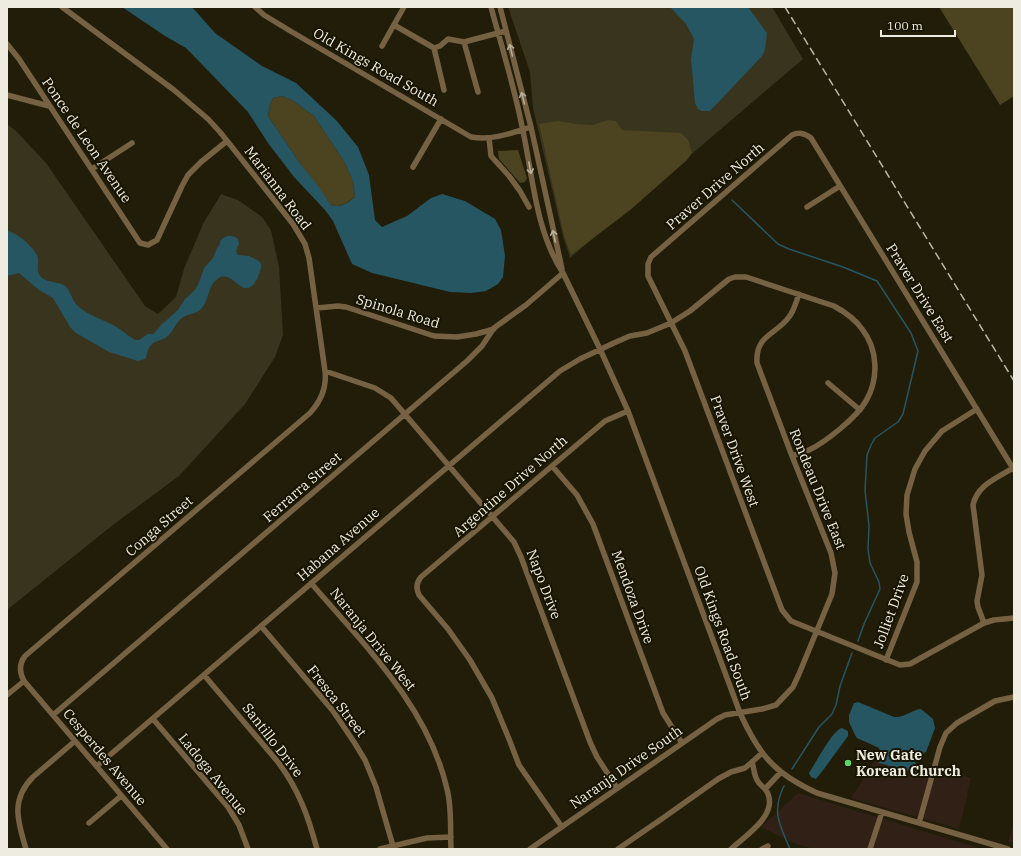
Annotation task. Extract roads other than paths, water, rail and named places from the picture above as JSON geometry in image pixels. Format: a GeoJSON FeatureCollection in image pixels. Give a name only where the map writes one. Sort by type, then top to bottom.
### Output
{"type":"FeatureCollection","features":[{"type":"Feature","properties":{"kind":"street","name":"Marianna Road"},"geometry":{"type":"LineString","coordinates":[[62,7],[208,119],[286,214],[301,236],[309,258],[325,371]]}},
{"type":"Feature","properties":{"kind":"street","name":"Old Kings Road South"},"geometry":{"type":"LineString","coordinates":[[255,7],[264,15],[292,32],[471,137],[489,138],[531,127],[563,274]]}},
{"type":"Feature","properties":{"kind":"street"},"geometry":{"type":"LineString","coordinates":[[382,46],[404,7]]}},
{"type":"Feature","properties":{"kind":"street"},"geometry":{"type":"LineString","coordinates":[[491,7],[523,129]]}},
{"type":"Feature","properties":{"kind":"street"},"geometry":{"type":"LineString","coordinates":[[500,7],[531,127]]}},
{"type":"Feature","properties":{"kind":"street"},"geometry":{"type":"LineString","coordinates":[[394,25],[434,48],[444,90]]}},
{"type":"Feature","properties":{"kind":"street"},"geometry":{"type":"LineString","coordinates":[[434,48],[440,46],[448,39],[464,42],[506,31]]}},
{"type":"Feature","properties":{"kind":"street"},"geometry":{"type":"LineString","coordinates":[[464,42],[478,92]]}},
{"type":"Feature","properties":{"kind":"street","name":"Ponce de Leon Avenue"},"geometry":{"type":"LineString","coordinates":[[7,44],[19,59],[140,243],[148,245],[156,240],[188,175],[201,162],[227,141]]}},
{"type":"Feature","properties":{"kind":"street"},"geometry":{"type":"LineString","coordinates":[[7,95],[49,106]]}},
{"type":"Feature","properties":{"kind":"street"},"geometry":{"type":"LineString","coordinates":[[413,167],[441,119]]}},
{"type":"Feature","properties":{"kind":"street","name":"Old Kings Road South"},"geometry":{"type":"LineString","coordinates":[[523,129],[540,217],[547,240],[555,261],[563,274],[600,349],[628,411],[740,713],[753,741],[762,753],[781,772],[801,786],[817,793],[1008,849]]}},
{"type":"Feature","properties":{"kind":"street","name":"Praver Drive North"},"geometry":{"type":"LineString","coordinates":[[648,264],[656,251],[786,140],[796,133],[802,133]]}},
{"type":"Feature","properties":{"kind":"street","name":"Praver Drive East"},"geometry":{"type":"LineString","coordinates":[[802,133],[811,138],[1013,469]]}},
{"type":"Feature","properties":{"kind":"street"},"geometry":{"type":"LineString","coordinates":[[489,138],[491,156],[509,176],[529,207]]}},
{"type":"Feature","properties":{"kind":"street"},"geometry":{"type":"LineString","coordinates":[[92,169],[132,143]]}},
{"type":"Feature","properties":{"kind":"street"},"geometry":{"type":"LineString","coordinates":[[807,207],[840,186]]}},
{"type":"Feature","properties":{"kind":"street","name":"Praver Drive West"},"geometry":{"type":"LineString","coordinates":[[648,264],[648,276],[685,351],[782,610],[791,620],[900,665],[910,664],[984,623],[994,620],[1014,618]]}},
{"type":"Feature","properties":{"kind":"street","name":"Ferrarra Street"},"geometry":{"type":"LineString","coordinates":[[53,715],[467,361],[482,346],[494,328],[526,305],[563,274]]}},
{"type":"Feature","properties":{"kind":"street","name":"Habana Avenue"},"geometry":{"type":"LineString","coordinates":[[97,766],[560,371],[580,359],[623,339],[648,333],[671,323],[690,311],[725,281],[735,277],[746,277],[799,294]]}},
{"type":"Feature","properties":{"kind":"street"},"geometry":{"type":"LineString","coordinates":[[792,456],[818,445],[854,417],[871,392],[875,372],[873,351],[866,334],[857,322],[842,311],[830,305],[799,294]]}},
{"type":"Feature","properties":{"kind":"street","name":"Rondeau Drive East"},"geometry":{"type":"LineString","coordinates":[[740,713],[776,705],[793,687],[832,594],[835,573],[831,553],[792,456],[757,363],[756,356],[757,350],[762,341],[789,318],[793,312],[799,294]]}},
{"type":"Feature","properties":{"kind":"street","name":"Spinola Road"},"geometry":{"type":"LineString","coordinates":[[317,308],[338,306],[346,307],[421,333],[444,338],[476,334],[494,328]]}},
{"type":"Feature","properties":{"kind":"street"},"geometry":{"type":"LineString","coordinates":[[325,371],[375,388],[391,398],[405,414]]}},
{"type":"Feature","properties":{"kind":"street","name":"Conga Street"},"geometry":{"type":"LineString","coordinates":[[24,681],[20,670],[22,660],[25,656],[310,413],[322,397],[325,386],[325,371]]}},
{"type":"Feature","properties":{"kind":"street"},"geometry":{"type":"LineString","coordinates":[[828,383],[860,410]]}},
{"type":"Feature","properties":{"kind":"street","name":"Jolliet Drive"},"geometry":{"type":"LineString","coordinates":[[886,660],[917,582],[917,562],[906,514],[907,495],[915,469],[925,451],[942,431],[977,409]]}},
{"type":"Feature","properties":{"kind":"street","name":"Argentine Drive North"},"geometry":{"type":"LineString","coordinates":[[562,827],[519,765],[492,698],[470,660],[448,628],[419,595],[417,587],[418,581],[421,578],[605,421],[628,411]]}},
{"type":"Feature","properties":{"kind":"street","name":"Napo Drive"},"geometry":{"type":"LineString","coordinates":[[405,414],[510,537],[518,550],[590,742],[597,757],[617,788]]}},
{"type":"Feature","properties":{"kind":"street","name":"Mendoza Drive"},"geometry":{"type":"LineString","coordinates":[[552,466],[577,495],[593,524],[663,713],[682,743]]}},
{"type":"Feature","properties":{"kind":"street"},"geometry":{"type":"LineString","coordinates":[[984,623],[977,602],[982,582],[982,575],[973,505],[974,498],[983,486],[1013,469]]}},
{"type":"Feature","properties":{"kind":"street","name":"Naranja Drive West"},"geometry":{"type":"LineString","coordinates":[[311,583],[392,677],[425,731],[438,760],[447,789],[451,849]]}},
{"type":"Feature","properties":{"kind":"street","name":"Fresca Street"},"geometry":{"type":"LineString","coordinates":[[261,626],[333,711],[365,760],[376,787],[393,846]]}},
{"type":"Feature","properties":{"kind":"street","name":"Santillo Drive"},"geometry":{"type":"LineString","coordinates":[[204,675],[288,775],[305,808],[317,849]]}},
{"type":"Feature","properties":{"kind":"street"},"geometry":{"type":"LineString","coordinates":[[7,695],[24,681]]}},
{"type":"Feature","properties":{"kind":"street","name":"Cesperdes Avenue"},"geometry":{"type":"LineString","coordinates":[[24,681],[167,849]]}},
{"type":"Feature","properties":{"kind":"street"},"geometry":{"type":"LineString","coordinates":[[919,823],[940,747],[946,733],[957,723],[996,701],[1014,697]]}},
{"type":"Feature","properties":{"kind":"street","name":"Naranja Drive South"},"geometry":{"type":"LineString","coordinates":[[530,849],[717,719],[725,715],[740,713]]}},
{"type":"Feature","properties":{"kind":"street","name":"Ladoga Avenue"},"geometry":{"type":"LineString","coordinates":[[153,719],[228,808],[239,825],[248,849]]}},
{"type":"Feature","properties":{"kind":"street"},"geometry":{"type":"LineString","coordinates":[[26,849],[18,816],[18,807],[22,792],[32,777],[75,741]]}},
{"type":"Feature","properties":{"kind":"street"},"geometry":{"type":"LineString","coordinates":[[618,849],[718,779],[731,772],[745,768],[762,753]]}},
{"type":"Feature","properties":{"kind":"street"},"geometry":{"type":"LineString","coordinates":[[731,849],[766,817],[770,805],[770,799],[765,789],[756,780],[752,762]]}},
{"type":"Feature","properties":{"kind":"street"},"geometry":{"type":"LineString","coordinates":[[765,789],[781,772]]}},
{"type":"Feature","properties":{"kind":"street"},"geometry":{"type":"LineString","coordinates":[[89,823],[122,796]]}},
{"type":"Feature","properties":{"kind":"street"},"geometry":{"type":"LineString","coordinates":[[870,849],[882,812]]}},
{"type":"Feature","properties":{"kind":"street"},"geometry":{"type":"LineString","coordinates":[[380,849],[427,838],[451,836]]}},
{"type":"Feature","properties":{"kind":"street"},"geometry":{"type":"LineString","coordinates":[[762,849],[768,846]]}},
{"type":"Feature","properties":{"kind":"water"},"geometry":{"type":"Polygon","coordinates":[[[122,7],[192,7],[215,33],[262,66],[296,83],[336,120],[358,147],[369,175],[375,220],[382,227],[407,216],[431,198],[442,194],[465,201],[495,219],[501,230],[505,256],[503,277],[498,284],[486,291],[471,293],[450,292],[372,273],[352,264],[333,221],[325,210],[294,177],[268,143],[248,112],[186,48],[165,36],[122,7]],[[282,96],[273,98],[270,104],[268,116],[299,162],[331,205],[338,206],[344,204],[355,197],[353,182],[345,163],[314,116],[292,100],[282,96]]]}},
{"type":"Feature","properties":{"kind":"water"},"geometry":{"type":"Polygon","coordinates":[[[670,7],[748,7],[767,33],[765,50],[762,56],[710,111],[702,111],[698,109],[695,103],[691,59],[694,39],[686,24],[670,7]]]}},
{"type":"Feature","properties":{"kind":"water"},"geometry":{"type":"Polygon","coordinates":[[[7,231],[16,234],[30,245],[38,258],[38,272],[42,278],[65,286],[76,304],[82,309],[116,327],[135,340],[139,340],[148,334],[153,334],[178,310],[185,299],[198,285],[204,268],[213,258],[220,241],[224,237],[233,236],[238,239],[239,244],[236,251],[238,255],[249,256],[257,260],[261,264],[261,268],[257,279],[252,286],[247,288],[224,276],[215,281],[201,309],[180,320],[169,335],[151,345],[145,359],[138,361],[109,352],[76,333],[70,327],[53,298],[39,290],[19,273],[7,276],[7,231]]]}},
{"type":"Feature","properties":{"kind":"water"},"geometry":{"type":"Polygon","coordinates":[[[858,702],[894,717],[921,709],[933,719],[935,728],[926,752],[919,756],[915,761],[919,769],[918,772],[912,772],[879,763],[876,759],[880,751],[879,748],[857,738],[849,722],[849,715],[854,703],[858,702]]]}},
{"type":"Feature","properties":{"kind":"water"},"geometry":{"type":"Polygon","coordinates":[[[842,728],[848,731],[848,736],[816,779],[811,777],[809,773],[826,745],[834,734],[842,728]]]}},
{"type":"Feature","properties":{"kind":"waterway"},"geometry":{"type":"LineString","coordinates":[[732,200],[778,244],[843,267],[877,281],[911,333],[918,351],[903,414],[898,422],[875,438],[867,455],[865,491],[869,525],[868,549],[870,563],[879,582],[880,589],[858,641]]}},
{"type":"Feature","properties":{"kind":"waterway"},"geometry":{"type":"LineString","coordinates":[[792,769],[819,727],[832,714],[852,653]]}},
{"type":"Feature","properties":{"kind":"waterway"},"geometry":{"type":"LineString","coordinates":[[784,786],[778,803],[778,818],[790,849]]}},
{"type":"Feature","properties":{"kind":"railway"},"geometry":{"type":"LineString","coordinates":[[785,7],[1014,381]]}},
{"type":"Feature","properties":{"kind":"place","name":"New Gate Korean Church"},"geometry":{"type":"Point","coordinates":[848,763]}}]}
